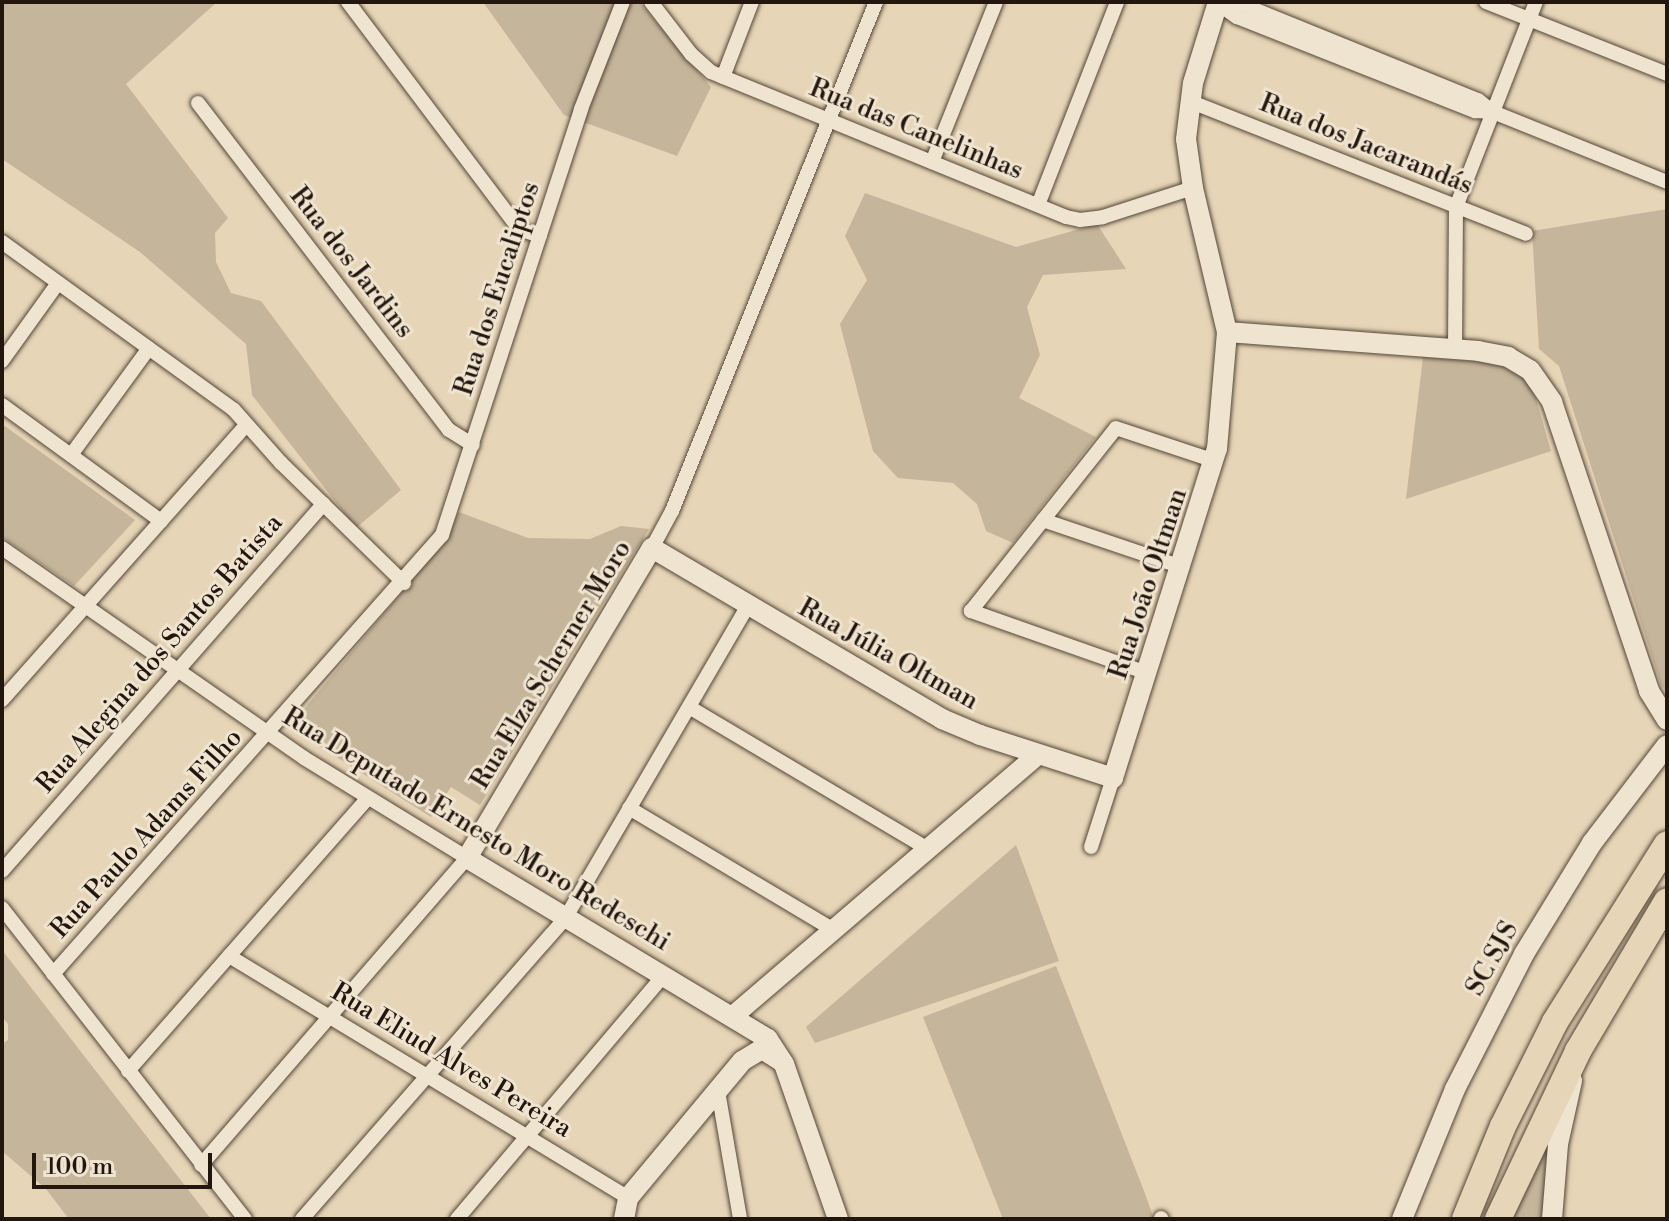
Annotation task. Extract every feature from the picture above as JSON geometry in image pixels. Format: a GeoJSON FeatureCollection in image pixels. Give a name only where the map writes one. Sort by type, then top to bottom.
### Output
{"type":"FeatureCollection","features":[{"type":"Feature","properties":{"kind":"highway"},"geometry":{"type":"LineString","coordinates":[[1465,1213],[1503,1126],[1555,1022],[1667,844]]}},
{"type":"Feature","properties":{"kind":"highway"},"geometry":{"type":"LineString","coordinates":[[1498,1219],[1578,1051],[1667,901]]}},
{"type":"Feature","properties":{"kind":"street"},"geometry":{"type":"LineString","coordinates":[[348,2],[519,229],[540,236]]}},
{"type":"Feature","properties":{"kind":"street","name":"Rua dos Eucaliptos"},"geometry":{"type":"LineString","coordinates":[[404,583],[442,535],[581,109],[623,2]]}},
{"type":"Feature","properties":{"kind":"street","name":"Rua das Canelinhas"},"geometry":{"type":"LineString","coordinates":[[651,2],[700,65],[723,77],[1066,217],[1092,219],[1193,188]]}},
{"type":"Feature","properties":{"kind":"street"},"geometry":{"type":"LineString","coordinates":[[723,77],[752,2]]}},
{"type":"Feature","properties":{"kind":"street","name":"Rua Elza Scherner Moro"},"geometry":{"type":"LineString","coordinates":[[201,1165],[467,858],[652,548],[672,511],[876,2]]}},
{"type":"Feature","properties":{"kind":"street"},"geometry":{"type":"LineString","coordinates":[[932,162],[996,2]]}},
{"type":"Feature","properties":{"kind":"street"},"geometry":{"type":"LineString","coordinates":[[1038,205],[1117,2]]}},
{"type":"Feature","properties":{"kind":"street"},"geometry":{"type":"LineString","coordinates":[[1217,2],[1241,4],[1478,100],[1493,112],[1667,182]]}},
{"type":"Feature","properties":{"kind":"street","name":"Rua João Oltman"},"geometry":{"type":"LineString","coordinates":[[1091,847],[1215,461],[1225,386],[1227,332],[1193,188],[1186,139],[1189,101],[1217,2]]}},
{"type":"Feature","properties":{"kind":"street"},"geometry":{"type":"LineString","coordinates":[[1486,2],[1667,74]]}},
{"type":"Feature","properties":{"kind":"street"},"geometry":{"type":"LineString","coordinates":[[1455,349],[1456,207],[1536,2]]}},
{"type":"Feature","properties":{"kind":"street","name":"Rua dos Jacarandás"},"geometry":{"type":"LineString","coordinates":[[1189,101],[1526,234]]}},
{"type":"Feature","properties":{"kind":"street","name":"Rua dos Jardins"},"geometry":{"type":"LineString","coordinates":[[198,103],[449,430],[473,445]]}},
{"type":"Feature","properties":{"kind":"street"},"geometry":{"type":"LineString","coordinates":[[2,242],[234,410],[323,504],[404,583]]}},
{"type":"Feature","properties":{"kind":"street"},"geometry":{"type":"LineString","coordinates":[[2,361],[58,283]]}},
{"type":"Feature","properties":{"kind":"street"},"geometry":{"type":"LineString","coordinates":[[1227,332],[1455,349],[1494,353],[1518,361],[1547,390],[1649,691],[1667,720]]}},
{"type":"Feature","properties":{"kind":"street"},"geometry":{"type":"LineString","coordinates":[[71,455],[149,348]]}},
{"type":"Feature","properties":{"kind":"street"},"geometry":{"type":"LineString","coordinates":[[2,405],[161,521]]}},
{"type":"Feature","properties":{"kind":"street"},"geometry":{"type":"LineString","coordinates":[[2,700],[246,425]]}},
{"type":"Feature","properties":{"kind":"street"},"geometry":{"type":"LineString","coordinates":[[1147,673],[971,611],[1116,428],[1215,461]]}},
{"type":"Feature","properties":{"kind":"street","name":"Rua Alegina dos Santos Batista"},"geometry":{"type":"LineString","coordinates":[[2,871],[323,504]]}},
{"type":"Feature","properties":{"kind":"street"},"geometry":{"type":"LineString","coordinates":[[1043,520],[1182,567]]}},
{"type":"Feature","properties":{"kind":"street","name":"Rua Deputado Ernesto Moro Redeschi"},"geometry":{"type":"LineString","coordinates":[[2,548],[367,799],[768,1039],[784,1064],[838,1219]]}},
{"type":"Feature","properties":{"kind":"street","name":"Rua Júlia Oltman"},"geometry":{"type":"LineString","coordinates":[[652,548],[942,719],[1037,755],[1113,778]]}},
{"type":"Feature","properties":{"kind":"street","name":"Rua Paulo Adams Filho"},"geometry":{"type":"LineString","coordinates":[[53,974],[404,583]]}},
{"type":"Feature","properties":{"kind":"street"},"geometry":{"type":"LineString","coordinates":[[302,1219],[566,917],[748,606]]}},
{"type":"Feature","properties":{"kind":"street"},"geometry":{"type":"LineString","coordinates":[[689,707],[928,849]]}},
{"type":"Feature","properties":{"kind":"street","name":"SC SJS"},"geometry":{"type":"LineString","coordinates":[[1402,1219],[1455,1089],[1524,954],[1592,843],[1667,745]]}},
{"type":"Feature","properties":{"kind":"street"},"geometry":{"type":"LineString","coordinates":[[742,1061],[747,1034],[733,1016],[1037,755]]}},
{"type":"Feature","properties":{"kind":"street"},"geometry":{"type":"LineString","coordinates":[[128,1071],[367,799]]}},
{"type":"Feature","properties":{"kind":"street"},"geometry":{"type":"LineString","coordinates":[[629,808],[834,930]]}},
{"type":"Feature","properties":{"kind":"street"},"geometry":{"type":"LineString","coordinates":[[2,908],[245,1219]]}},
{"type":"Feature","properties":{"kind":"street","name":"Rua Eliud Alves Pereira"},"geometry":{"type":"LineString","coordinates":[[229,956],[628,1198]]}},
{"type":"Feature","properties":{"kind":"street"},"geometry":{"type":"LineString","coordinates":[[457,1219],[664,975]]}},
{"type":"Feature","properties":{"kind":"street"},"geometry":{"type":"LineString","coordinates":[[624,1219],[628,1198],[742,1061],[762,1049],[784,1064]]}},
{"type":"Feature","properties":{"kind":"street"},"geometry":{"type":"LineString","coordinates":[[1552,1219],[1558,1144],[1578,1051]]}},
{"type":"Feature","properties":{"kind":"street"},"geometry":{"type":"LineString","coordinates":[[718,1091],[740,1219]]}},
{"type":"Feature","properties":{"kind":"shaded area"},"geometry":{"type":"Polygon","coordinates":[[[2,2],[217,2],[126,84],[228,218],[215,233],[216,262],[231,293],[261,301],[401,490],[356,528],[252,395],[246,344],[140,252],[2,159],[2,2]]]}},
{"type":"Feature","properties":{"kind":"shaded area"},"geometry":{"type":"Polygon","coordinates":[[[483,2],[639,2],[711,87],[677,156],[564,115],[483,2]]]}},
{"type":"Feature","properties":{"kind":"shaded area"},"geometry":{"type":"Polygon","coordinates":[[[865,193],[1016,247],[1097,224],[1126,269],[1043,275],[1027,307],[1040,355],[1019,398],[1096,437],[1013,543],[986,531],[977,504],[953,483],[898,478],[873,451],[840,324],[867,280],[845,236],[865,193]]]}},
{"type":"Feature","properties":{"kind":"shaded area"},"geometry":{"type":"Polygon","coordinates":[[[1667,209],[1667,692],[1661,685],[1559,366],[1539,349],[1532,231],[1667,209]]]}},
{"type":"Feature","properties":{"kind":"shaded area"},"geometry":{"type":"Polygon","coordinates":[[[1423,357],[1495,363],[1518,373],[1532,385],[1551,451],[1406,499],[1423,357]]]}},
{"type":"Feature","properties":{"kind":"shaded area"},"geometry":{"type":"Polygon","coordinates":[[[2,424],[135,520],[74,586],[2,537],[2,424]]]}},
{"type":"Feature","properties":{"kind":"shaded area"},"geometry":{"type":"Polygon","coordinates":[[[459,512],[528,538],[590,539],[621,526],[649,529],[480,805],[451,787],[431,817],[289,727],[443,543],[459,512]]]}},
{"type":"Feature","properties":{"kind":"shaded area"},"geometry":{"type":"Polygon","coordinates":[[[1016,845],[1059,961],[815,1043],[806,1027],[1016,845]]]}},
{"type":"Feature","properties":{"kind":"shaded area"},"geometry":{"type":"Polygon","coordinates":[[[2,950],[211,1219],[69,1219],[46,1189],[2,1151],[2,1044],[8,1040],[8,1024],[2,1017],[2,950]]]}},
{"type":"Feature","properties":{"kind":"shaded area"},"geometry":{"type":"Polygon","coordinates":[[[1056,966],[1154,1219],[1003,1219],[923,1017],[1056,966]]]}},
{"type":"Feature","properties":{"kind":"shaded area"},"geometry":{"type":"Polygon","coordinates":[[[1549,1131],[1546,1200],[1541,1219],[1509,1219],[1549,1131]]]}}]}
